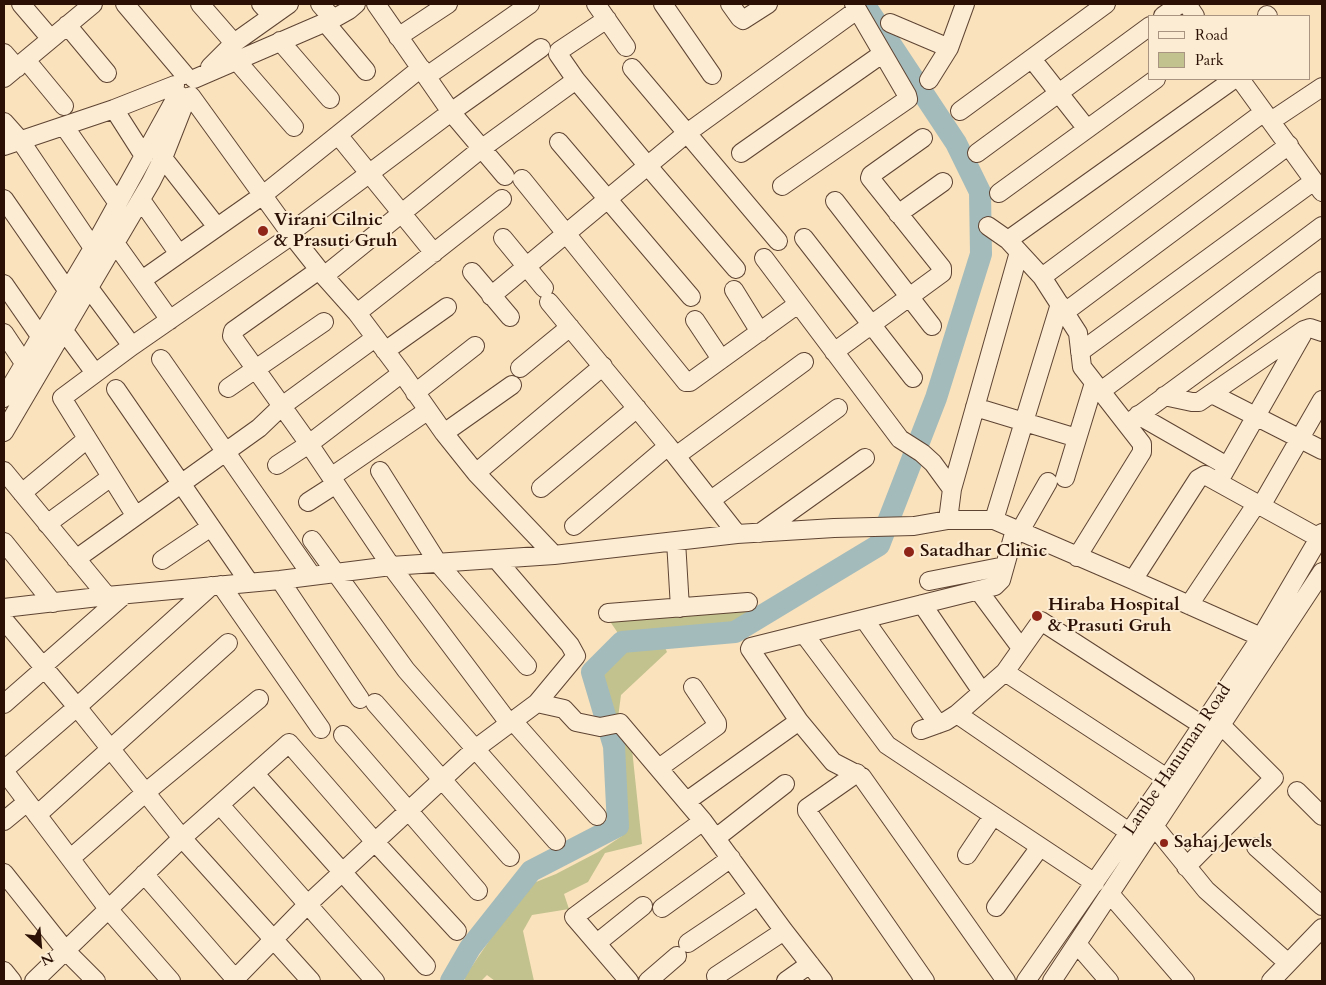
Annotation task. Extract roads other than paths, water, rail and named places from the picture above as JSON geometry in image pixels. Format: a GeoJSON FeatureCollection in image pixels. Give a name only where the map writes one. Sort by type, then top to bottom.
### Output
{"type":"FeatureCollection","features":[{"type":"Feature","properties":{"kind":"street"},"geometry":{"type":"LineString","coordinates":[[21,4],[51,39]]}},
{"type":"Feature","properties":{"kind":"street"},"geometry":{"type":"LineString","coordinates":[[15,69],[93,4]]}},
{"type":"Feature","properties":{"kind":"street"},"geometry":{"type":"LineString","coordinates":[[125,4],[187,86],[291,234],[357,313],[402,373],[444,434],[476,473],[554,556]]}},
{"type":"Feature","properties":{"kind":"street"},"geometry":{"type":"LineString","coordinates":[[200,4],[294,127]]}},
{"type":"Feature","properties":{"kind":"street"},"geometry":{"type":"LineString","coordinates":[[12,143],[187,86],[235,52],[266,10],[289,4]]}},
{"type":"Feature","properties":{"kind":"street"},"geometry":{"type":"LineString","coordinates":[[320,4],[329,20],[366,71]]}},
{"type":"Feature","properties":{"kind":"street"},"geometry":{"type":"LineString","coordinates":[[235,52],[280,41],[329,20],[349,10],[356,4]]}},
{"type":"Feature","properties":{"kind":"street"},"geometry":{"type":"LineString","coordinates":[[376,4],[451,112],[505,176]]}},
{"type":"Feature","properties":{"kind":"street"},"geometry":{"type":"LineString","coordinates":[[142,280],[263,195],[338,135],[424,72],[530,4]]}},
{"type":"Feature","properties":{"kind":"street"},"geometry":{"type":"LineString","coordinates":[[596,4],[626,47]]}},
{"type":"Feature","properties":{"kind":"street"},"geometry":{"type":"LineString","coordinates":[[663,4],[712,75]]}},
{"type":"Feature","properties":{"kind":"street"},"geometry":{"type":"LineString","coordinates":[[730,4],[743,20],[768,4]]}},
{"type":"Feature","properties":{"kind":"street"},"geometry":{"type":"LineString","coordinates":[[928,80],[949,48],[966,4]]}},
{"type":"Feature","properties":{"kind":"street"},"geometry":{"type":"LineString","coordinates":[[960,111],[1106,4]]}},
{"type":"Feature","properties":{"kind":"street"},"geometry":{"type":"LineString","coordinates":[[1164,15],[1180,4]]}},
{"type":"Feature","properties":{"kind":"street"},"geometry":{"type":"LineString","coordinates":[[1187,4],[1194,15]]}},
{"type":"Feature","properties":{"kind":"street"},"geometry":{"type":"LineString","coordinates":[[398,37],[437,7]]}},
{"type":"Feature","properties":{"kind":"street"},"geometry":{"type":"LineString","coordinates":[[492,296],[687,133],[855,7],[907,95],[907,101],[782,186]]}},
{"type":"Feature","properties":{"kind":"street"},"geometry":{"type":"LineString","coordinates":[[606,19],[558,52],[558,54],[576,80],[736,269]]}},
{"type":"Feature","properties":{"kind":"street"},"geometry":{"type":"LineString","coordinates":[[890,23],[949,48]]}},
{"type":"Feature","properties":{"kind":"street"},"geometry":{"type":"LineString","coordinates":[[67,25],[107,73]]}},
{"type":"Feature","properties":{"kind":"street"},"geometry":{"type":"LineString","coordinates":[[977,153],[1148,27]]}},
{"type":"Feature","properties":{"kind":"street"},"geometry":{"type":"LineString","coordinates":[[280,41],[330,99]]}},
{"type":"Feature","properties":{"kind":"street"},"geometry":{"type":"LineString","coordinates":[[135,516],[62,398],[132,346],[291,234],[369,173],[541,48]]}},
{"type":"Feature","properties":{"kind":"street"},"geometry":{"type":"LineString","coordinates":[[4,53],[15,69],[64,106]]}},
{"type":"Feature","properties":{"kind":"street"},"geometry":{"type":"LineString","coordinates":[[741,153],[882,54]]}},
{"type":"Feature","properties":{"kind":"street"},"geometry":{"type":"LineString","coordinates":[[1032,59],[1086,130]]}},
{"type":"Feature","properties":{"kind":"street"},"geometry":{"type":"LineString","coordinates":[[632,68],[778,241]]}},
{"type":"Feature","properties":{"kind":"street"},"geometry":{"type":"LineString","coordinates":[[576,80],[481,149],[322,273],[231,333],[391,566],[511,722],[597,816]]}},
{"type":"Feature","properties":{"kind":"street"},"geometry":{"type":"LineString","coordinates":[[999,193],[1155,80]]}},
{"type":"Feature","properties":{"kind":"street"},"geometry":{"type":"LineString","coordinates":[[948,520],[952,489],[976,407],[1014,246],[1233,80]]}},
{"type":"Feature","properties":{"kind":"street"},"geometry":{"type":"LineString","coordinates":[[1080,352],[1318,186],[1241,80]]}},
{"type":"Feature","properties":{"kind":"street"},"geometry":{"type":"LineString","coordinates":[[4,398],[93,248],[144,156],[187,86]]}},
{"type":"Feature","properties":{"kind":"street"},"geometry":{"type":"LineString","coordinates":[[4,432],[9,410],[64,330],[141,200],[163,158],[187,86]]}},
{"type":"Feature","properties":{"kind":"street"},"geometry":{"type":"LineString","coordinates":[[1042,277],[1268,116],[1318,88]]}},
{"type":"Feature","properties":{"kind":"street"},"geometry":{"type":"LineString","coordinates":[[114,109],[144,156]]}},
{"type":"Feature","properties":{"kind":"street"},"geometry":{"type":"LineString","coordinates":[[4,122],[12,143],[93,248]]}},
{"type":"Feature","properties":{"kind":"street"},"geometry":{"type":"LineString","coordinates":[[64,126],[118,202]]}},
{"type":"Feature","properties":{"kind":"street"},"geometry":{"type":"LineString","coordinates":[[338,135],[434,253]]}},
{"type":"Feature","properties":{"kind":"street"},"geometry":{"type":"LineString","coordinates":[[834,352],[942,274],[943,270],[870,176],[923,138]]}},
{"type":"Feature","properties":{"kind":"street"},"geometry":{"type":"LineString","coordinates":[[559,142],[691,297]]}},
{"type":"Feature","properties":{"kind":"street"},"geometry":{"type":"LineString","coordinates":[[994,520],[1063,308],[1289,146]]}},
{"type":"Feature","properties":{"kind":"street"},"geometry":{"type":"LineString","coordinates":[[163,158],[217,227]]}},
{"type":"Feature","properties":{"kind":"street"},"geometry":{"type":"LineString","coordinates":[[522,179],[685,381],[690,382],[798,304]]}},
{"type":"Feature","properties":{"kind":"street"},"geometry":{"type":"LineString","coordinates":[[898,214],[943,182]]}},
{"type":"Feature","properties":{"kind":"street"},"geometry":{"type":"LineString","coordinates":[[4,199],[67,290]]}},
{"type":"Feature","properties":{"kind":"street"},"geometry":{"type":"LineString","coordinates":[[141,200],[179,254]]}},
{"type":"Feature","properties":{"kind":"street"},"geometry":{"type":"LineString","coordinates":[[357,313],[502,200]]}},
{"type":"Feature","properties":{"kind":"street"},"geometry":{"type":"LineString","coordinates":[[835,201],[932,326]]}},
{"type":"Feature","properties":{"kind":"street"},"geometry":{"type":"LineString","coordinates":[[988,226],[1014,246],[1042,277],[1078,333],[1082,367],[1098,387],[1132,420],[1228,466]]}},
{"type":"Feature","properties":{"kind":"street"},"geometry":{"type":"LineString","coordinates":[[1065,478],[1076,438],[1098,387],[1322,226]]}},
{"type":"Feature","properties":{"kind":"street"},"geometry":{"type":"LineString","coordinates":[[503,238],[526,266],[570,327],[738,534]]}},
{"type":"Feature","properties":{"kind":"street"},"geometry":{"type":"LineString","coordinates":[[804,238],[912,378]]}},
{"type":"Feature","properties":{"kind":"street"},"geometry":{"type":"LineString","coordinates":[[115,243],[170,320]]}},
{"type":"Feature","properties":{"kind":"street"},"geometry":{"type":"LineString","coordinates":[[764,258],[900,439],[922,453],[937,467],[952,489]]}},
{"type":"Feature","properties":{"kind":"street"},"geometry":{"type":"LineString","coordinates":[[472,272],[510,317]]}},
{"type":"Feature","properties":{"kind":"street"},"geometry":{"type":"LineString","coordinates":[[1132,420],[1322,281]]}},
{"type":"Feature","properties":{"kind":"street"},"geometry":{"type":"LineString","coordinates":[[4,284],[40,336]]}},
{"type":"Feature","properties":{"kind":"street"},"geometry":{"type":"LineString","coordinates":[[88,288],[132,346]]}},
{"type":"Feature","properties":{"kind":"street"},"geometry":{"type":"LineString","coordinates":[[734,290],[760,332]]}},
{"type":"Feature","properties":{"kind":"street"},"geometry":{"type":"LineString","coordinates":[[76,559],[180,482],[259,428],[282,406],[380,344],[447,307]]}},
{"type":"Feature","properties":{"kind":"street"},"geometry":{"type":"LineString","coordinates":[[695,320],[721,359]]}},
{"type":"Feature","properties":{"kind":"street"},"geometry":{"type":"LineString","coordinates":[[228,388],[257,370],[324,322]]}},
{"type":"Feature","properties":{"kind":"street"},"geometry":{"type":"LineString","coordinates":[[520,368],[570,327]]}},
{"type":"Feature","properties":{"kind":"street"},"geometry":{"type":"LineString","coordinates":[[1164,396],[1196,402],[1212,394],[1304,330],[1310,328],[1322,332]]}},
{"type":"Feature","properties":{"kind":"street"},"geometry":{"type":"LineString","coordinates":[[64,330],[95,373]]}},
{"type":"Feature","properties":{"kind":"street"},"geometry":{"type":"LineString","coordinates":[[1219,482],[1304,330]]}},
{"type":"Feature","properties":{"kind":"street"},"geometry":{"type":"LineString","coordinates":[[4,333],[24,362]]}},
{"type":"Feature","properties":{"kind":"street"},"geometry":{"type":"LineString","coordinates":[[415,393],[475,346]]}},
{"type":"Feature","properties":{"kind":"street"},"geometry":{"type":"LineString","coordinates":[[161,359],[312,576]]}},
{"type":"Feature","properties":{"kind":"street"},"geometry":{"type":"LineString","coordinates":[[574,526],[672,451],[804,362]]}},
{"type":"Feature","properties":{"kind":"street"},"geometry":{"type":"LineString","coordinates":[[476,473],[603,366]]}},
{"type":"Feature","properties":{"kind":"street"},"geometry":{"type":"LineString","coordinates":[[277,465],[309,444],[402,373]]}},
{"type":"Feature","properties":{"kind":"street"},"geometry":{"type":"LineString","coordinates":[[444,434],[512,385]]}},
{"type":"Feature","properties":{"kind":"street"},"geometry":{"type":"LineString","coordinates":[[116,389],[248,582]]}},
{"type":"Feature","properties":{"kind":"street"},"geometry":{"type":"LineString","coordinates":[[1212,394],[1322,450]]}},
{"type":"Feature","properties":{"kind":"street"},"geometry":{"type":"LineString","coordinates":[[1189,605],[1259,505],[1322,400]]}},
{"type":"Feature","properties":{"kind":"street"},"geometry":{"type":"LineString","coordinates":[[976,407],[1076,438]]}},
{"type":"Feature","properties":{"kind":"street"},"geometry":{"type":"LineString","coordinates":[[541,488],[637,408]]}},
{"type":"Feature","properties":{"kind":"street"},"geometry":{"type":"LineString","coordinates":[[711,500],[838,408]]}},
{"type":"Feature","properties":{"kind":"street"},"geometry":{"type":"LineString","coordinates":[[308,502],[427,411]]}},
{"type":"Feature","properties":{"kind":"street"},"geometry":{"type":"LineString","coordinates":[[1077,557],[1142,452],[1142,444],[1132,420]]}},
{"type":"Feature","properties":{"kind":"street"},"geometry":{"type":"LineString","coordinates":[[22,493],[86,439]]}},
{"type":"Feature","properties":{"kind":"street"},"geometry":{"type":"LineString","coordinates":[[760,533],[865,458]]}},
{"type":"Feature","properties":{"kind":"street"},"geometry":{"type":"LineString","coordinates":[[4,471],[76,559],[115,595]]}},
{"type":"Feature","properties":{"kind":"street"},"geometry":{"type":"LineString","coordinates":[[380,472],[438,563],[527,666]]}},
{"type":"Feature","properties":{"kind":"street"},"geometry":{"type":"LineString","coordinates":[[1133,580],[1198,479],[1205,475],[1321,536]]}},
{"type":"Feature","properties":{"kind":"street"},"geometry":{"type":"LineString","coordinates":[[47,524],[111,477]]}},
{"type":"Feature","properties":{"kind":"street"},"geometry":{"type":"LineString","coordinates":[[1006,981],[862,777],[857,773],[841,768],[833,762],[799,720],[750,649],[998,584],[1017,531],[1048,482]]}},
{"type":"Feature","properties":{"kind":"street"},"geometry":{"type":"LineString","coordinates":[[4,608],[115,595],[336,574],[391,566],[554,556],[738,534],[834,528],[914,526],[948,520],[994,520],[1268,641]]}},
{"type":"Feature","properties":{"kind":"street"},"geometry":{"type":"LineString","coordinates":[[162,560],[211,527]]}},
{"type":"Feature","properties":{"kind":"street","name":"Lambe Hanuman Road"},"geometry":{"type":"LineString","coordinates":[[1026,981],[1202,725],[1268,641],[1321,536]]}},
{"type":"Feature","properties":{"kind":"street"},"geometry":{"type":"LineString","coordinates":[[312,540],[396,658],[556,841]]}},
{"type":"Feature","properties":{"kind":"street"},"geometry":{"type":"LineString","coordinates":[[676,541],[680,608]]}},
{"type":"Feature","properties":{"kind":"street"},"geometry":{"type":"LineString","coordinates":[[4,542],[53,603]]}},
{"type":"Feature","properties":{"kind":"street"},"geometry":{"type":"LineString","coordinates":[[144,874],[235,980],[308,904],[474,749],[537,703],[576,656],[570,645],[496,559]]}},
{"type":"Feature","properties":{"kind":"street"},"geometry":{"type":"LineString","coordinates":[[929,581],[1005,566]]}},
{"type":"Feature","properties":{"kind":"street"},"geometry":{"type":"LineString","coordinates":[[1052,981],[1221,725],[1268,641],[1322,572]]}},
{"type":"Feature","properties":{"kind":"street"},"geometry":{"type":"LineString","coordinates":[[280,580],[368,701],[443,779],[510,857]]}},
{"type":"Feature","properties":{"kind":"street"},"geometry":{"type":"LineString","coordinates":[[171,981],[109,910],[4,771],[216,585]]}},
{"type":"Feature","properties":{"kind":"street"},"geometry":{"type":"LineString","coordinates":[[216,585],[321,729]]}},
{"type":"Feature","properties":{"kind":"street"},"geometry":{"type":"LineString","coordinates":[[978,590],[1021,648]]}},
{"type":"Feature","properties":{"kind":"street"},"geometry":{"type":"LineString","coordinates":[[4,704],[44,667],[115,595]]}},
{"type":"Feature","properties":{"kind":"street"},"geometry":{"type":"LineString","coordinates":[[608,612],[748,602]]}},
{"type":"Feature","properties":{"kind":"street"},"geometry":{"type":"LineString","coordinates":[[922,604],[982,692]]}},
{"type":"Feature","properties":{"kind":"street"},"geometry":{"type":"LineString","coordinates":[[864,619],[938,724]]}},
{"type":"Feature","properties":{"kind":"street"},"geometry":{"type":"LineString","coordinates":[[920,730],[938,724],[957,714],[1005,672],[1039,622],[1042,621],[1202,725]]}},
{"type":"Feature","properties":{"kind":"street"},"geometry":{"type":"LineString","coordinates":[[7,631],[44,667],[182,838],[311,981]]}},
{"type":"Feature","properties":{"kind":"street"},"geometry":{"type":"LineString","coordinates":[[804,634],[886,745],[1095,883]]}},
{"type":"Feature","properties":{"kind":"street"},"geometry":{"type":"LineString","coordinates":[[4,821],[32,808],[111,749],[228,643]]}},
{"type":"Feature","properties":{"kind":"street"},"geometry":{"type":"LineString","coordinates":[[1005,672],[1167,778]]}},
{"type":"Feature","properties":{"kind":"street"},"geometry":{"type":"LineString","coordinates":[[659,768],[718,726],[693,687]]}},
{"type":"Feature","properties":{"kind":"street"},"geometry":{"type":"LineString","coordinates":[[71,858],[145,793],[258,700]]}},
{"type":"Feature","properties":{"kind":"street"},"geometry":{"type":"LineString","coordinates":[[537,703],[564,709],[576,722],[600,727],[620,723],[703,821],[784,931],[824,981]]}},
{"type":"Feature","properties":{"kind":"street"},"geometry":{"type":"LineString","coordinates":[[957,714],[1129,832]]}},
{"type":"Feature","properties":{"kind":"street"},"geometry":{"type":"LineString","coordinates":[[687,801],[799,720]]}},
{"type":"Feature","properties":{"kind":"street"},"geometry":{"type":"LineString","coordinates":[[1186,867],[1274,778],[1221,725]]}},
{"type":"Feature","properties":{"kind":"street"},"geometry":{"type":"LineString","coordinates":[[343,735],[478,891]]}},
{"type":"Feature","properties":{"kind":"street"},"geometry":{"type":"LineString","coordinates":[[34,981],[182,838],[286,744],[291,744],[375,842],[457,931]]}},
{"type":"Feature","properties":{"kind":"street"},"geometry":{"type":"LineString","coordinates":[[857,773],[806,811],[925,981]]}},
{"type":"Feature","properties":{"kind":"street"},"geometry":{"type":"LineString","coordinates":[[255,774],[426,966]]}},
{"type":"Feature","properties":{"kind":"street"},"geometry":{"type":"LineString","coordinates":[[716,838],[785,784]]}},
{"type":"Feature","properties":{"kind":"street"},"geometry":{"type":"LineString","coordinates":[[1296,791],[1322,816]]}},
{"type":"Feature","properties":{"kind":"street"},"geometry":{"type":"LineString","coordinates":[[220,805],[375,981]]}},
{"type":"Feature","properties":{"kind":"street"},"geometry":{"type":"LineString","coordinates":[[968,855],[993,816]]}},
{"type":"Feature","properties":{"kind":"street"},"geometry":{"type":"LineString","coordinates":[[629,981],[574,918],[703,821]]}},
{"type":"Feature","properties":{"kind":"street"},"geometry":{"type":"LineString","coordinates":[[1154,826],[1206,890],[1288,963]]}},
{"type":"Feature","properties":{"kind":"street"},"geometry":{"type":"LineString","coordinates":[[1256,846],[1322,906]]}},
{"type":"Feature","properties":{"kind":"street"},"geometry":{"type":"LineString","coordinates":[[996,907],[1040,847]]}},
{"type":"Feature","properties":{"kind":"street"},"geometry":{"type":"LineString","coordinates":[[662,908],[731,858]]}},
{"type":"Feature","properties":{"kind":"street"},"geometry":{"type":"LineString","coordinates":[[4,873],[66,952],[96,981]]}},
{"type":"Feature","properties":{"kind":"street"},"geometry":{"type":"LineString","coordinates":[[1110,894],[1185,981]]}},
{"type":"Feature","properties":{"kind":"street"},"geometry":{"type":"LineString","coordinates":[[648,981],[682,950],[758,896]]}},
{"type":"Feature","properties":{"kind":"street"},"geometry":{"type":"LineString","coordinates":[[597,943],[642,906]]}},
{"type":"Feature","properties":{"kind":"street"},"geometry":{"type":"LineString","coordinates":[[1272,981],[1322,928]]}},
{"type":"Feature","properties":{"kind":"street"},"geometry":{"type":"LineString","coordinates":[[716,976],[784,931]]}},
{"type":"Feature","properties":{"kind":"street"},"geometry":{"type":"LineString","coordinates":[[1077,944],[1108,981]]}},
{"type":"Feature","properties":{"kind":"street"},"geometry":{"type":"LineString","coordinates":[[786,981],[810,964]]}},
{"type":"Feature","properties":{"kind":"street"},"geometry":{"type":"LineString","coordinates":[[4,971],[12,981]]}},
{"type":"Feature","properties":{"kind":"waterway"},"geometry":{"type":"LineString","coordinates":[[451,981],[470,948],[531,871],[618,826],[614,746],[592,672],[622,642],[735,632],[879,545],[936,398],[981,254],[980,192],[956,143],[864,4]]}},
{"type":"Feature","properties":{"kind":"place","name":"Virani Cilnic & Prasuti Gruh"},"geometry":{"type":"Point","coordinates":[263,231]}},
{"type":"Feature","properties":{"kind":"place","name":"Satadhar Clinic"},"geometry":{"type":"Point","coordinates":[909,552]}},
{"type":"Feature","properties":{"kind":"place","name":"Hiraba Hospital & Prasuti Gruh"},"geometry":{"type":"Point","coordinates":[1037,616]}},
{"type":"Feature","properties":{"kind":"place","name":"Sahaj Jewels"},"geometry":{"type":"Point","coordinates":[1164,843]}}]}
